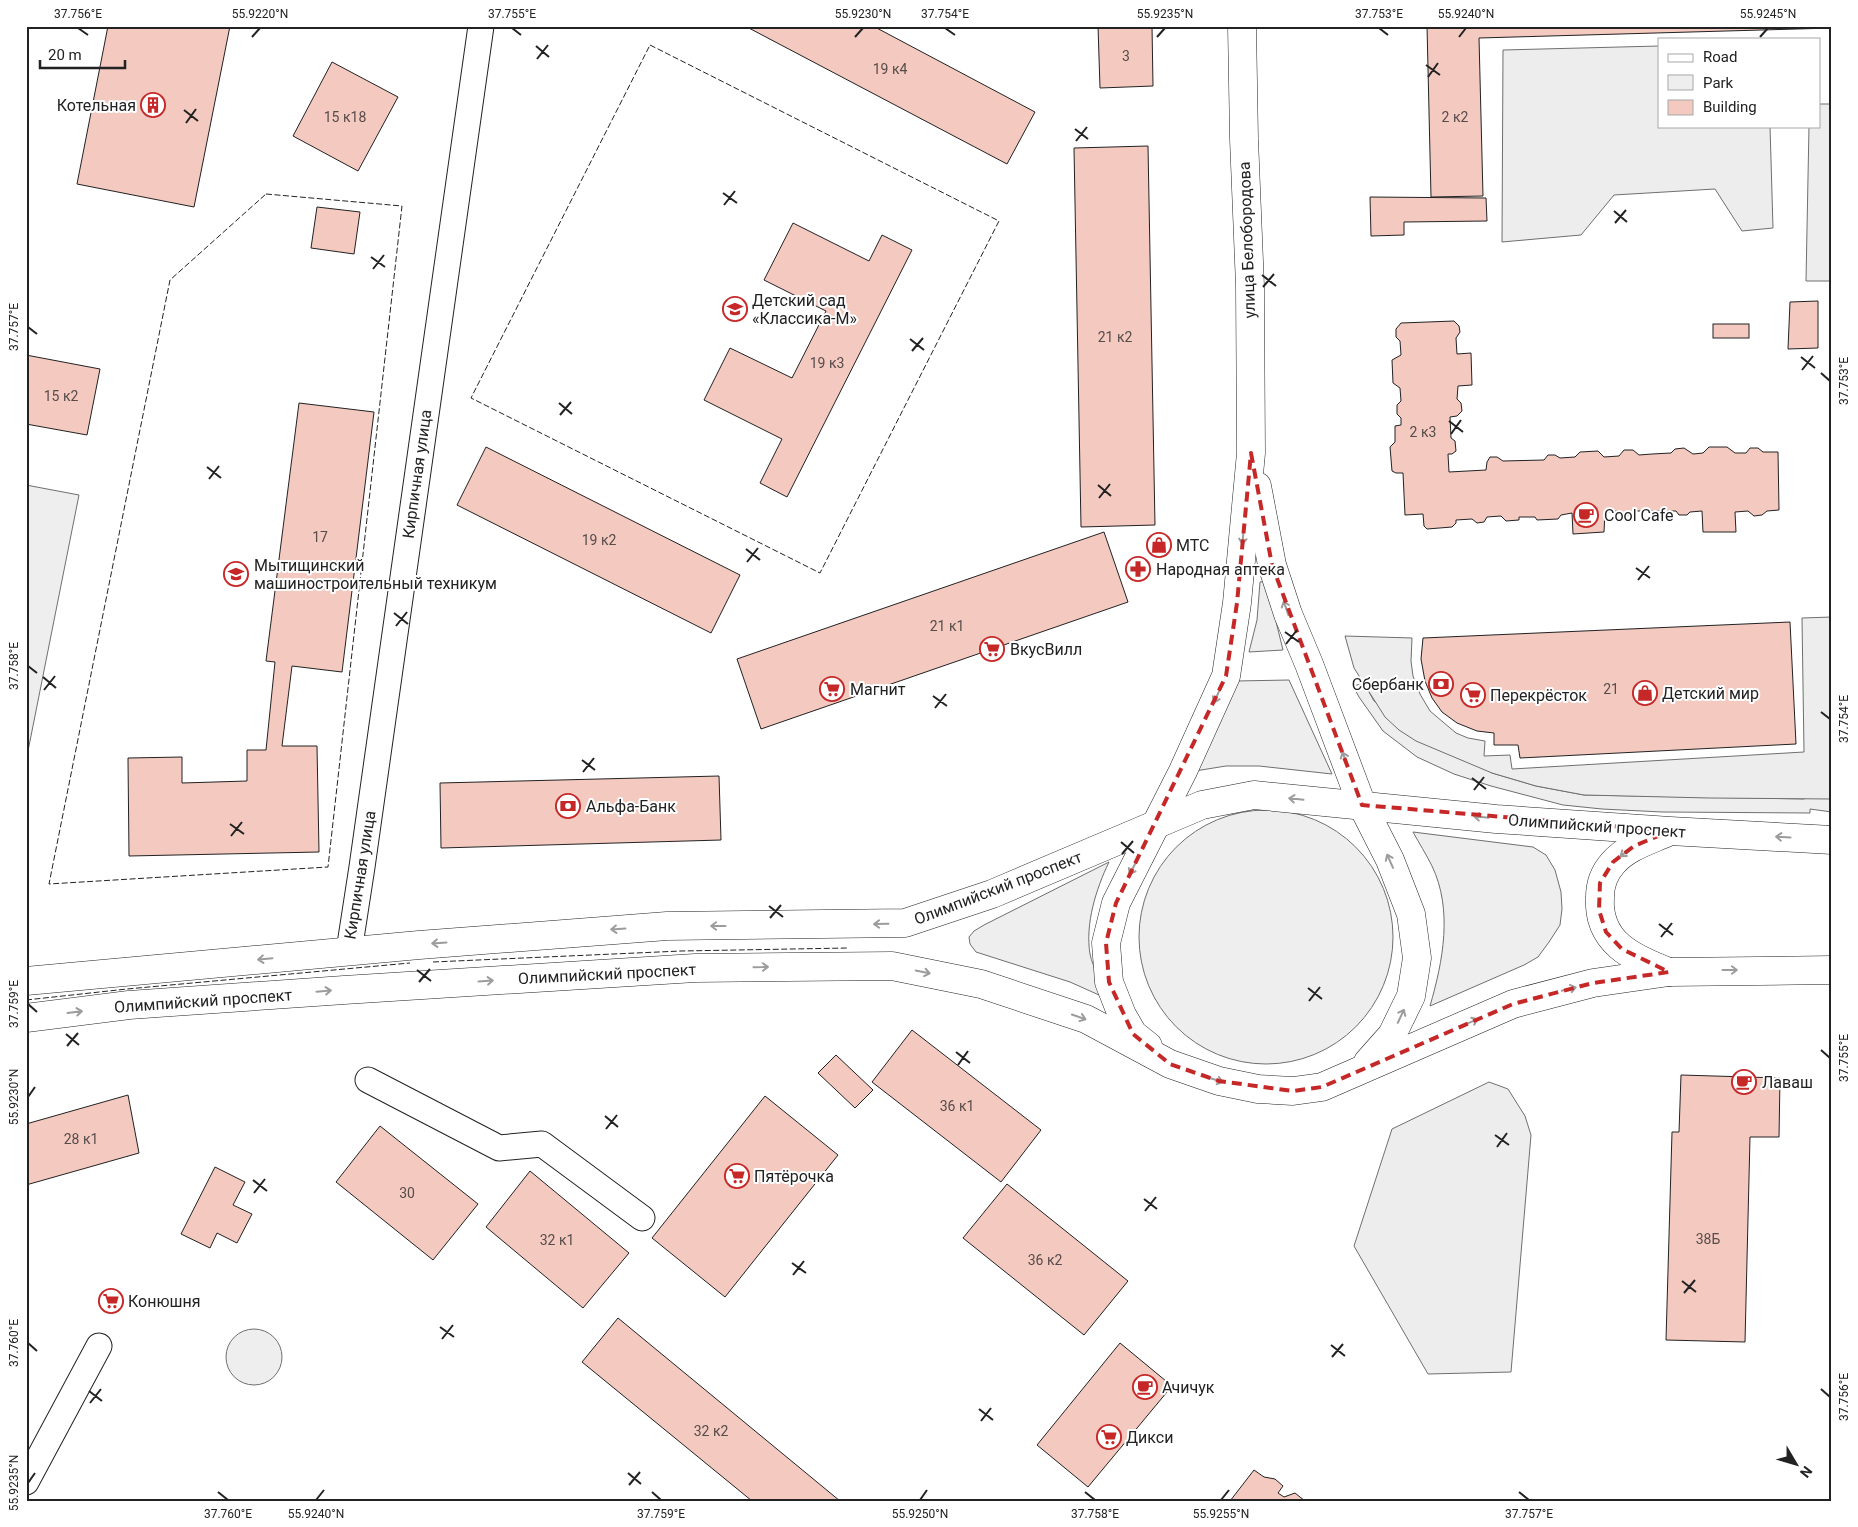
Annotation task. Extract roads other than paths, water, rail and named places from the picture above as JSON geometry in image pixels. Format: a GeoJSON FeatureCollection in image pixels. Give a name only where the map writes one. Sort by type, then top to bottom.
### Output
{"type":"FeatureCollection","features":[{"type":"Feature","properties":{"kind":"main road","name":"улица Белобородова"},"geometry":{"type":"LineString","coordinates":[[1242,26],[1250,286],[1251,453]]}},
{"type":"Feature","properties":{"kind":"main road"},"geometry":{"type":"LineString","coordinates":[[1251,453],[1272,565],[1288,614],[1310,664],[1362,805]]}},
{"type":"Feature","properties":{"kind":"main road"},"geometry":{"type":"LineString","coordinates":[[1156,825],[1204,728],[1226,676],[1238,603],[1251,453]]}},
{"type":"Feature","properties":{"kind":"main road","name":"Олимпийский проспект"},"geometry":{"type":"LineString","coordinates":[[26,981],[349,951],[667,926],[905,923],[992,894],[1202,805],[1254,795],[1670,832],[1832,840]]}},
{"type":"Feature","properties":{"kind":"main road","name":"Олимпийский проспект"},"geometry":{"type":"LineString","coordinates":[[1362,805],[1390,860],[1411,914],[1417,958],[1411,996],[1392,1035],[1362,1069]]}},
{"type":"Feature","properties":{"kind":"main road","name":"Олимпийский проспект"},"geometry":{"type":"LineString","coordinates":[[1156,825],[1116,903],[1106,943],[1109,982],[1122,1015],[1133,1034],[1170,1064]]}},
{"type":"Feature","properties":{"kind":"main road"},"geometry":{"type":"LineString","coordinates":[[1668,972],[1641,962],[1622,949],[1606,932],[1599,910],[1600,883],[1614,862],[1634,846],[1670,832]]}},
{"type":"Feature","properties":{"kind":"main road","name":"Олимпийский проспект"},"geometry":{"type":"LineString","coordinates":[[26,1018],[129,1005],[686,969],[892,966],[981,984],[1086,1019],[1170,1064],[1219,1081],[1258,1089],[1293,1091],[1322,1087],[1513,1004],[1593,983],[1668,972],[1832,970]]}},
{"type":"Feature","properties":{"kind":"street","name":"Кирпичная улица"},"geometry":{"type":"LineString","coordinates":[[349,951],[481,26]]}},
{"type":"Feature","properties":{"kind":"street"},"geometry":{"type":"LineString","coordinates":[[368,1080],[499,1148],[542,1144],[642,1218]]}},
{"type":"Feature","properties":{"kind":"street"},"geometry":{"type":"LineString","coordinates":[[26,1482],[99,1346]]}},
{"type":"Feature","properties":{"kind":"place","name":"Котельная"},"geometry":{"type":"Point","coordinates":[153,105]}},
{"type":"Feature","properties":{"kind":"place","name":"Детский сад «Классика-М»"},"geometry":{"type":"Point","coordinates":[735,309]}},
{"type":"Feature","properties":{"kind":"place","name":"Cool Cafe"},"geometry":{"type":"Point","coordinates":[1586,515]}},
{"type":"Feature","properties":{"kind":"place","name":"МТС"},"geometry":{"type":"Point","coordinates":[1159,545]}},
{"type":"Feature","properties":{"kind":"place","name":"Народная аптека"},"geometry":{"type":"Point","coordinates":[1138,569]}},
{"type":"Feature","properties":{"kind":"place","name":"Мытищинский машиностроительный техникум"},"geometry":{"type":"Point","coordinates":[236,574]}},
{"type":"Feature","properties":{"kind":"place","name":"ВкусВилл"},"geometry":{"type":"Point","coordinates":[992,649]}},
{"type":"Feature","properties":{"kind":"place","name":"Сбербанк"},"geometry":{"type":"Point","coordinates":[1441,684]}},
{"type":"Feature","properties":{"kind":"place","name":"Магнит"},"geometry":{"type":"Point","coordinates":[832,689]}},
{"type":"Feature","properties":{"kind":"place","name":"Детский мир"},"geometry":{"type":"Point","coordinates":[1645,693]}},
{"type":"Feature","properties":{"kind":"place","name":"Перекрёсток"},"geometry":{"type":"Point","coordinates":[1473,695]}},
{"type":"Feature","properties":{"kind":"place","name":"Альфа-Банк"},"geometry":{"type":"Point","coordinates":[568,806]}},
{"type":"Feature","properties":{"kind":"place","name":"Лаваш"},"geometry":{"type":"Point","coordinates":[1744,1082]}},
{"type":"Feature","properties":{"kind":"place","name":"Пятёрочка"},"geometry":{"type":"Point","coordinates":[737,1176]}},
{"type":"Feature","properties":{"kind":"place","name":"Конюшня"},"geometry":{"type":"Point","coordinates":[111,1301]}},
{"type":"Feature","properties":{"kind":"place","name":"Ачичук"},"geometry":{"type":"Point","coordinates":[1145,1387]}},
{"type":"Feature","properties":{"kind":"place","name":"Дикси"},"geometry":{"type":"Point","coordinates":[1109,1437]}}]}
